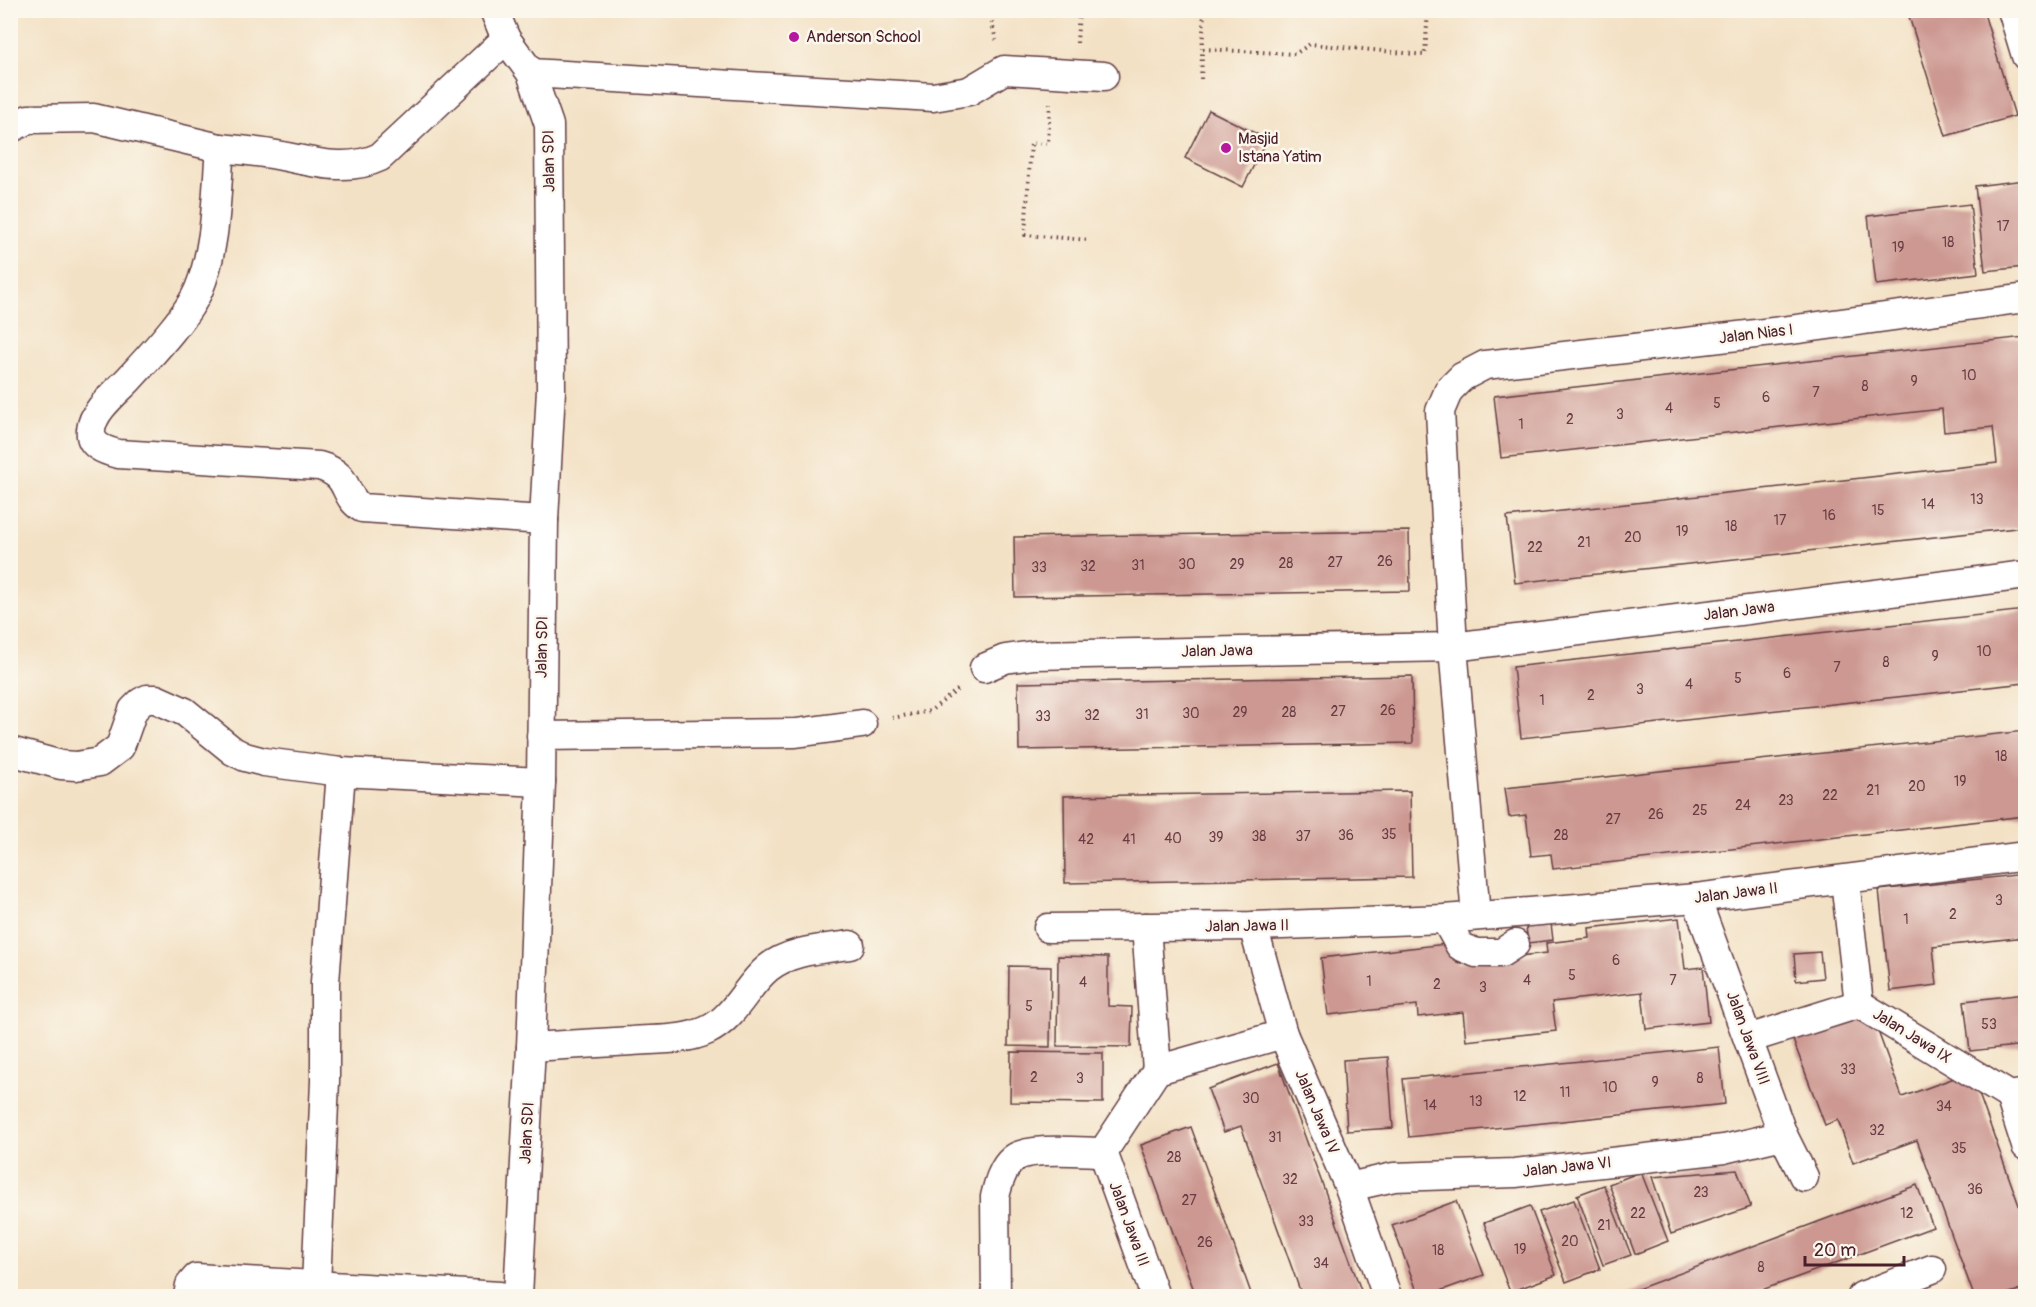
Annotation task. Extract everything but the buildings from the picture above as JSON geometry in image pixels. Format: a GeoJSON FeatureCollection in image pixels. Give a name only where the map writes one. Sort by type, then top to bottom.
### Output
{"type":"FeatureCollection","features":[{"type":"Feature","properties":{"kind":"street","name":"Jalan SDI"},"geometry":{"type":"LineString","coordinates":[[494,10],[506,39],[531,73],[549,125],[550,390],[544,520],[541,782],[531,1047],[518,1296]]}},
{"type":"Feature","properties":{"kind":"street"},"geometry":{"type":"LineString","coordinates":[[2012,10],[2025,56]]}},
{"type":"Feature","properties":{"kind":"street"},"geometry":{"type":"LineString","coordinates":[[10,129],[28,119],[94,118],[220,148],[272,154],[321,165],[345,166],[366,163],[380,157],[506,39]]}},
{"type":"Feature","properties":{"kind":"street"},"geometry":{"type":"LineString","coordinates":[[531,73],[933,97],[969,91],[1004,70],[1104,76]]}},
{"type":"Feature","properties":{"kind":"street"},"geometry":{"type":"LineString","coordinates":[[220,148],[211,247],[199,289],[189,308],[154,351],[94,416],[90,430],[91,438],[97,446],[118,454],[319,466],[336,473],[356,504],[372,510],[544,520]]}},
{"type":"Feature","properties":{"kind":"street","name":"Jalan Nias I"},"geometry":{"type":"LineString","coordinates":[[1453,647],[1440,411],[1449,390],[1462,377],[1485,365],[1790,330],[2025,298]]}},
{"type":"Feature","properties":{"kind":"street","name":"Jalan Jawa"},"geometry":{"type":"LineString","coordinates":[[984,668],[1005,659],[1034,654],[1453,647],[2025,575]]}},
{"type":"Feature","properties":{"kind":"street"},"geometry":{"type":"LineString","coordinates":[[1453,647],[1476,916]]}},
{"type":"Feature","properties":{"kind":"street"},"geometry":{"type":"LineString","coordinates":[[10,751],[61,765],[76,766],[100,762],[120,747],[133,710],[147,699],[156,699],[185,712],[233,751],[264,762],[341,772],[541,782]]}},
{"type":"Feature","properties":{"kind":"street"},"geometry":{"type":"LineString","coordinates":[[541,736],[796,733],[862,724]]}},
{"type":"Feature","properties":{"kind":"street"},"geometry":{"type":"LineString","coordinates":[[316,1285],[325,1081],[326,982],[341,772]]}},
{"type":"Feature","properties":{"kind":"street","name":"Jalan Jawa II"},"geometry":{"type":"LineString","coordinates":[[1048,928],[1253,926],[1445,919],[1696,898],[2025,856]]}},
{"type":"Feature","properties":{"kind":"street","name":"Jalan Jawa IX"},"geometry":{"type":"LineString","coordinates":[[1845,880],[1859,1004],[2018,1095],[2025,1146]]}},
{"type":"Feature","properties":{"kind":"street","name":"Jalan Jawa VIII"},"geometry":{"type":"LineString","coordinates":[[1696,898],[1783,1135],[1804,1177]]}},
{"type":"Feature","properties":{"kind":"street"},"geometry":{"type":"LineString","coordinates":[[1445,919],[1460,946],[1476,953],[1501,953],[1515,944]]}},
{"type":"Feature","properties":{"kind":"street","name":"Jalan Jawa IV"},"geometry":{"type":"LineString","coordinates":[[1253,926],[1283,1034],[1349,1187],[1388,1296]]}},
{"type":"Feature","properties":{"kind":"street"},"geometry":{"type":"LineString","coordinates":[[996,1296],[995,1197],[998,1182],[1006,1168],[1014,1158],[1031,1152],[1103,1152],[1157,1070],[1146,927]]}},
{"type":"Feature","properties":{"kind":"street"},"geometry":{"type":"LineString","coordinates":[[531,1047],[670,1039],[697,1035],[724,1019],[767,969],[782,959],[801,953],[850,945]]}},
{"type":"Feature","properties":{"kind":"street"},"geometry":{"type":"LineString","coordinates":[[1748,1039],[1859,1004]]}},
{"type":"Feature","properties":{"kind":"street"},"geometry":{"type":"LineString","coordinates":[[1157,1070],[1283,1034]]}},
{"type":"Feature","properties":{"kind":"street","name":"Jalan Jawa VI"},"geometry":{"type":"LineString","coordinates":[[1349,1187],[1394,1177],[1515,1173],[1724,1149],[1783,1135]]}},
{"type":"Feature","properties":{"kind":"street","name":"Jalan Jawa III"},"geometry":{"type":"LineString","coordinates":[[1103,1152],[1155,1296]]}},
{"type":"Feature","properties":{"kind":"street"},"geometry":{"type":"LineString","coordinates":[[1862,1296],[1932,1269]]}},
{"type":"Feature","properties":{"kind":"street"},"geometry":{"type":"LineString","coordinates":[[188,1296],[190,1285],[196,1278],[500,1296]]}},
{"type":"Feature","properties":{"kind":"path"},"geometry":{"type":"LineString","coordinates":[[1201,79],[1204,10]]}},
{"type":"Feature","properties":{"kind":"path"},"geometry":{"type":"LineString","coordinates":[[1203,49],[1295,54],[1310,44],[1425,55],[1428,10]]}},
{"type":"Feature","properties":{"kind":"path"},"geometry":{"type":"LineString","coordinates":[[1051,73],[1048,144],[1031,143],[1025,235],[1090,240]]}},
{"type":"Feature","properties":{"kind":"path"},"geometry":{"type":"LineString","coordinates":[[862,724],[930,711],[984,668]]}},
{"type":"Feature","properties":{"kind":"place","name":"Anderson School"},"geometry":{"type":"Point","coordinates":[794,37]}},
{"type":"Feature","properties":{"kind":"place","name":"Masjid Istana Yatim"},"geometry":{"type":"Point","coordinates":[1226,148]}}]}
